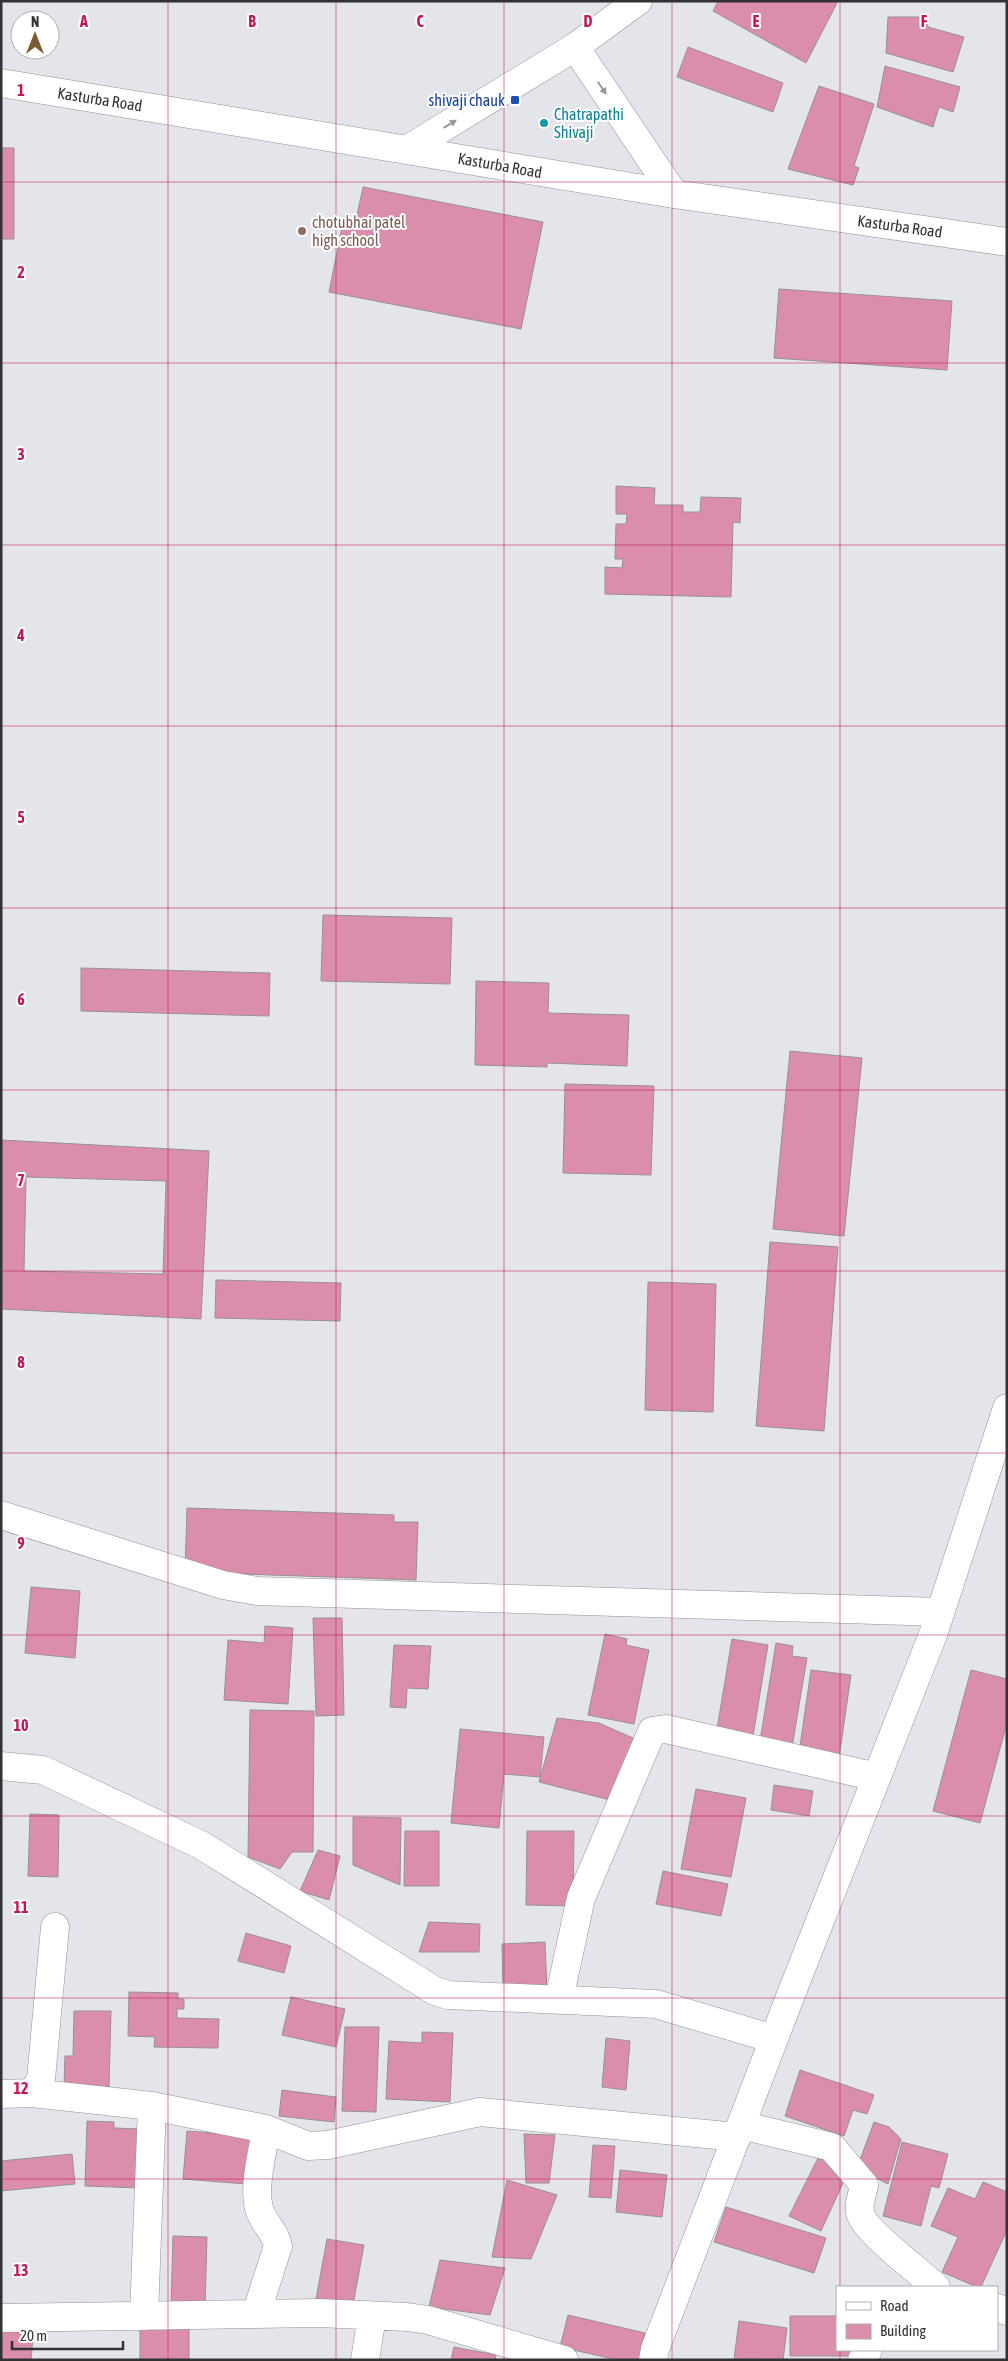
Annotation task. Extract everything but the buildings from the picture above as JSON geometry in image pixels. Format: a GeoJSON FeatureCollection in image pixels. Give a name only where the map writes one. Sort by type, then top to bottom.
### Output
{"type":"FeatureCollection","features":[{"type":"Feature","properties":{"kind":"street"},"geometry":{"type":"LineString","coordinates":[[408,149],[575,47],[638,1]]}},
{"type":"Feature","properties":{"kind":"street"},"geometry":{"type":"LineString","coordinates":[[575,47],[674,194]]}},
{"type":"Feature","properties":{"kind":"street","name":"Kasturba Road"},"geometry":{"type":"LineString","coordinates":[[2,80],[674,194],[1007,242]]}},
{"type":"Feature","properties":{"kind":"street"},"geometry":{"type":"LineString","coordinates":[[653,2360],[655,2349],[940,1612],[1007,1408]]}},
{"type":"Feature","properties":{"kind":"street"},"geometry":{"type":"LineString","coordinates":[[1,1516],[223,1585],[257,1591],[940,1612]]}},
{"type":"Feature","properties":{"kind":"street"},"geometry":{"type":"LineString","coordinates":[[559,1999],[582,1898],[652,1731],[666,1729],[877,1777]]}},
{"type":"Feature","properties":{"kind":"street"},"geometry":{"type":"LineString","coordinates":[[1,1766],[43,1770],[200,1846],[435,1991],[448,1995],[645,2003],[666,2006],[774,2039]]}},
{"type":"Feature","properties":{"kind":"street"},"geometry":{"type":"LineString","coordinates":[[32,2093],[39,2085],[41,2079],[55,1927]]}},
{"type":"Feature","properties":{"kind":"street"},"geometry":{"type":"LineString","coordinates":[[1,2094],[32,2093],[152,2106],[266,2129],[308,2146],[328,2144],[469,2113],[490,2112],[739,2131],[832,2147],[864,2185],[859,2210],[862,2220],[934,2286]]}},
{"type":"Feature","properties":{"kind":"street"},"geometry":{"type":"LineString","coordinates":[[144,2316],[152,2106]]}},
{"type":"Feature","properties":{"kind":"street"},"geometry":{"type":"LineString","coordinates":[[256,2314],[278,2246],[277,2240],[262,2215],[257,2197],[266,2129]]}},
{"type":"Feature","properties":{"kind":"street"},"geometry":{"type":"LineString","coordinates":[[1,2318],[319,2313],[428,2320],[564,2360]]}},
{"type":"Feature","properties":{"kind":"street"},"geometry":{"type":"LineString","coordinates":[[365,2360],[372,2316]]}},
{"type":"Feature","properties":{"kind":"place","name":"shivaji chauk"},"geometry":{"type":"Point","coordinates":[515,100]}},
{"type":"Feature","properties":{"kind":"place","name":"Chatrapathi Shivaji"},"geometry":{"type":"Point","coordinates":[544,123]}},
{"type":"Feature","properties":{"kind":"place","name":"chotubhai patel high school"},"geometry":{"type":"Point","coordinates":[302,231]}}]}
